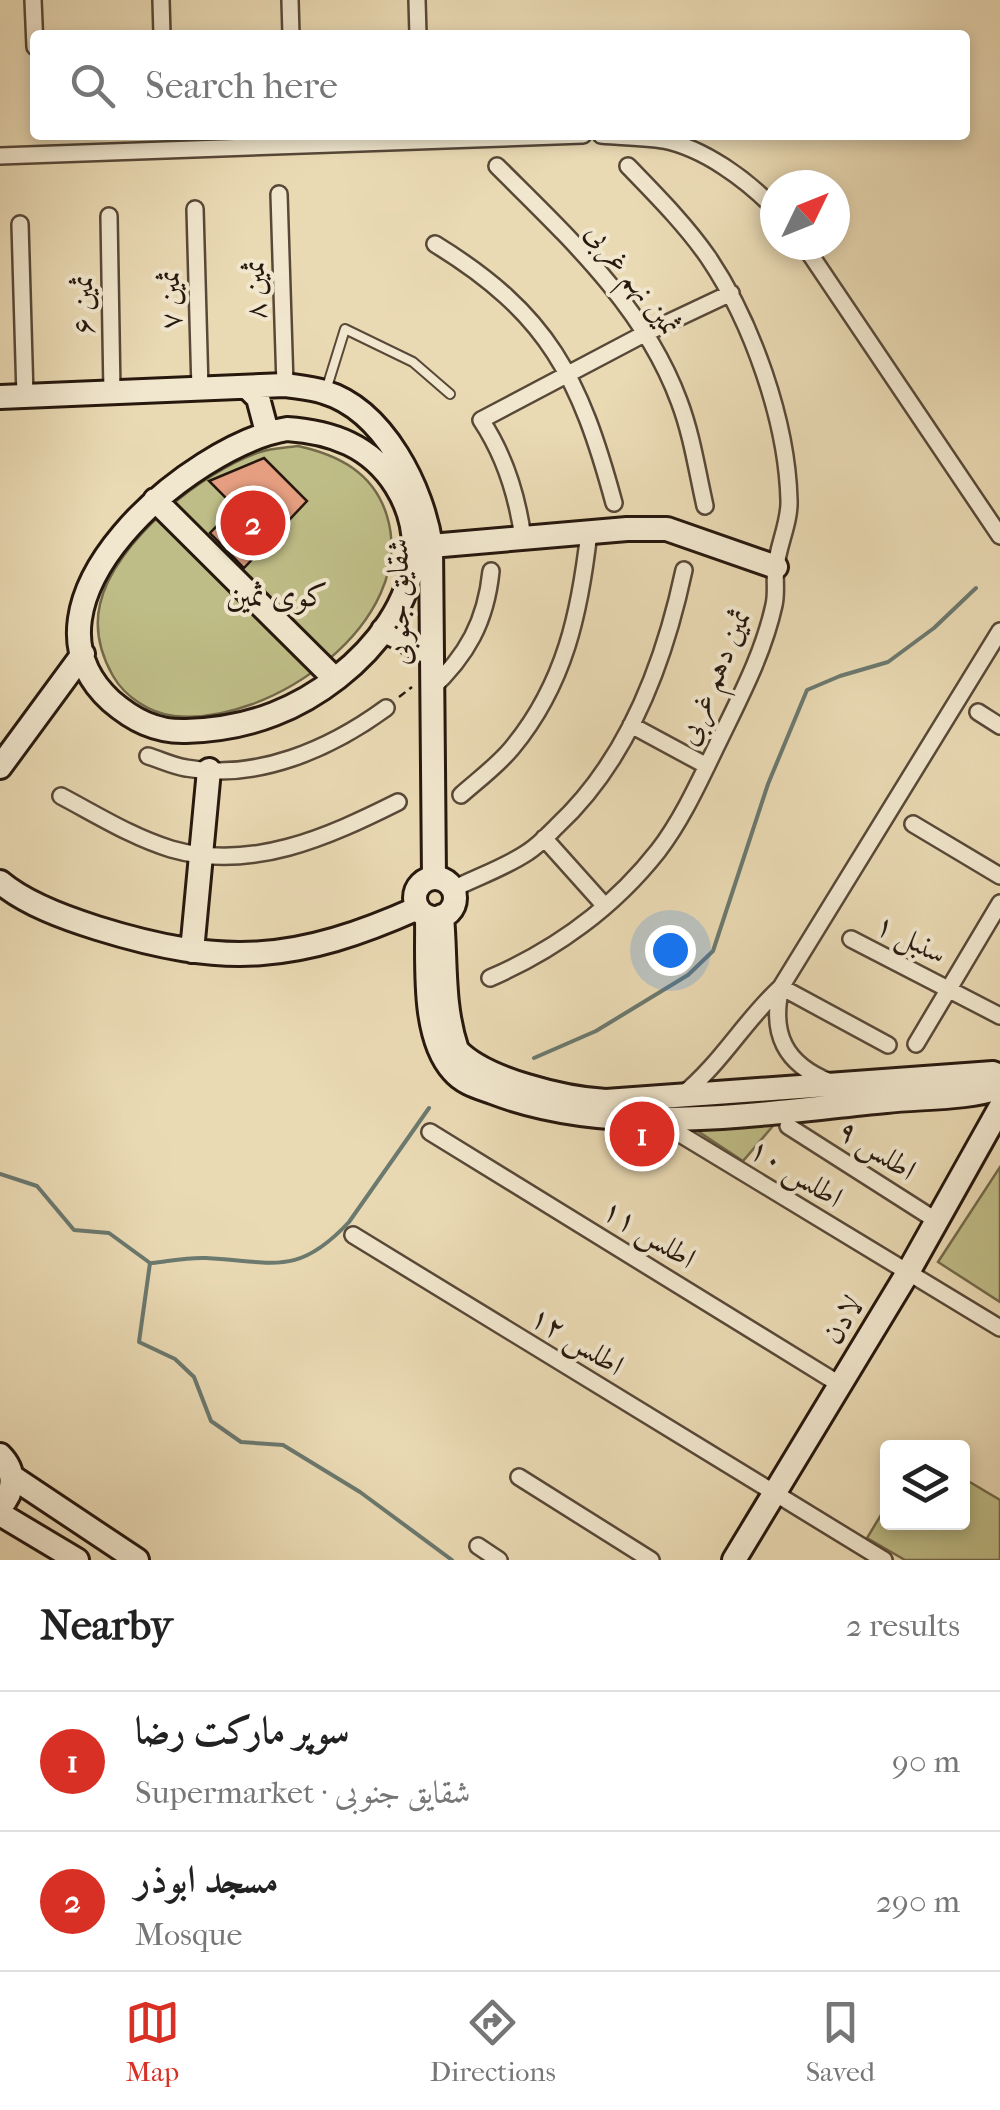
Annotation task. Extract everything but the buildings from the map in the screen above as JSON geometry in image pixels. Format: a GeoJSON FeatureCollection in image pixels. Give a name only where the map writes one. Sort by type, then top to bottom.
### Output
{"type":"FeatureCollection","features":[{"type":"Feature","properties":{"kind":"street"},"geometry":{"type":"LineString","coordinates":[[33,0],[34,30]]}},
{"type":"Feature","properties":{"kind":"street"},"geometry":{"type":"LineString","coordinates":[[161,0],[162,30]]}},
{"type":"Feature","properties":{"kind":"street"},"geometry":{"type":"LineString","coordinates":[[290,0],[291,30]]}},
{"type":"Feature","properties":{"kind":"street"},"geometry":{"type":"LineString","coordinates":[[417,0],[418,30]]}},
{"type":"Feature","properties":{"kind":"street"},"geometry":{"type":"LineString","coordinates":[[39,140],[40,154]]}},
{"type":"Feature","properties":{"kind":"street"},"geometry":{"type":"LineString","coordinates":[[0,156],[165,142],[293,140]]}},
{"type":"Feature","properties":{"kind":"street"},"geometry":{"type":"LineString","coordinates":[[655,140],[712,161],[760,194]]}},
{"type":"Feature","properties":{"kind":"street","name":"ثمین نهم غربی"},"geometry":{"type":"LineString","coordinates":[[497,166],[593,263],[665,366],[680,404],[705,506]]}},
{"type":"Feature","properties":{"kind":"street","name":"ثمین دهم غربی"},"geometry":{"type":"LineString","coordinates":[[490,978],[552,948],[626,888],[660,849],[707,766],[757,662],[775,601],[776,566],[790,503],[780,433],[759,360],[731,293],[707,256],[671,210],[628,166]]}},
{"type":"Feature","properties":{"kind":"street","name":"ثمین ۸"},"geometry":{"type":"LineString","coordinates":[[279,194],[285,385]]}},
{"type":"Feature","properties":{"kind":"street","name":"ثمین ۷"},"geometry":{"type":"LineString","coordinates":[[195,209],[200,389]]}},
{"type":"Feature","properties":{"kind":"street","name":"ثمین ۶"},"geometry":{"type":"LineString","coordinates":[[109,216],[112,392]]}},
{"type":"Feature","properties":{"kind":"street"},"geometry":{"type":"LineString","coordinates":[[20,224],[26,396]]}},
{"type":"Feature","properties":{"kind":"street"},"geometry":{"type":"LineString","coordinates":[[435,244],[465,262],[529,316],[568,372],[588,414],[614,503]]}},
{"type":"Feature","properties":{"kind":"street"},"geometry":{"type":"LineString","coordinates":[[814,260],[1000,536]]}},
{"type":"Feature","properties":{"kind":"street"},"geometry":{"type":"LineString","coordinates":[[523,538],[510,476],[498,445],[481,420],[568,372],[731,293]]}},
{"type":"Feature","properties":{"kind":"street","name":"شقایق جنوبی"},"geometry":{"type":"LineString","coordinates":[[0,397],[285,385],[326,392],[366,420],[408,469],[420,496],[431,546],[430,672],[443,884]]}},
{"type":"Feature","properties":{"kind":"street"},"geometry":{"type":"LineString","coordinates":[[247,387],[258,398],[267,432]]}},
{"type":"Feature","properties":{"kind":"street"},"geometry":{"type":"LineString","coordinates":[[316,431],[345,440],[370,455],[394,482],[410,515],[415,551],[405,598],[383,630],[336,680],[307,699],[243,724],[168,732],[130,718],[100,690],[83,654],[80,630],[90,584],[120,539],[155,500],[212,458],[267,432],[316,431]]}},
{"type":"Feature","properties":{"kind":"street"},"geometry":{"type":"LineString","coordinates":[[155,500],[336,680]]}},
{"type":"Feature","properties":{"kind":"street"},"geometry":{"type":"LineString","coordinates":[[431,546],[668,529],[776,566]]}},
{"type":"Feature","properties":{"kind":"street"},"geometry":{"type":"LineString","coordinates":[[461,796],[510,751],[538,714],[565,654],[582,598],[588,532]]}},
{"type":"Feature","properties":{"kind":"street"},"geometry":{"type":"LineString","coordinates":[[684,570],[648,688],[596,785],[530,852],[443,884],[423,882],[417,889],[429,913],[456,1050],[495,1073],[584,1100],[993,1073],[1000,1076]]}},
{"type":"Feature","properties":{"kind":"street"},"geometry":{"type":"LineString","coordinates":[[383,630],[430,672],[456,667],[483,614],[491,571]]}},
{"type":"Feature","properties":{"kind":"street"},"geometry":{"type":"LineString","coordinates":[[680,1096],[704,1077],[746,1022],[781,987],[1000,631]]}},
{"type":"Feature","properties":{"kind":"street"},"geometry":{"type":"LineString","coordinates":[[0,768],[83,654]]}},
{"type":"Feature","properties":{"kind":"street"},"geometry":{"type":"LineString","coordinates":[[148,756],[184,768],[238,771],[298,756],[349,732],[386,708]]}},
{"type":"Feature","properties":{"kind":"street"},"geometry":{"type":"LineString","coordinates":[[978,712],[1000,726]]}},
{"type":"Feature","properties":{"kind":"street"},"geometry":{"type":"LineString","coordinates":[[631,725],[707,766]]}},
{"type":"Feature","properties":{"kind":"street"},"geometry":{"type":"LineString","coordinates":[[192,951],[208,770]]}},
{"type":"Feature","properties":{"kind":"street"},"geometry":{"type":"LineString","coordinates":[[61,796],[129,833],[174,850],[230,858],[282,850],[337,832],[398,802]]}},
{"type":"Feature","properties":{"kind":"street"},"geometry":{"type":"LineString","coordinates":[[913,824],[1000,876]]}},
{"type":"Feature","properties":{"kind":"street"},"geometry":{"type":"LineString","coordinates":[[544,838],[604,905]]}},
{"type":"Feature","properties":{"kind":"street"},"geometry":{"type":"LineString","coordinates":[[0,882],[71,920],[138,940],[235,955],[308,948],[453,905],[443,884]]}},
{"type":"Feature","properties":{"kind":"street"},"geometry":{"type":"LineString","coordinates":[[916,1044],[1000,903]]}},
{"type":"Feature","properties":{"kind":"street"},"geometry":{"type":"LineString","coordinates":[[429,913],[430,1002],[437,1049],[460,1078],[525,1105],[582,1116],[656,1120],[819,1108],[1000,1087]]}},
{"type":"Feature","properties":{"kind":"street","name":"سنبل ۱"},"geometry":{"type":"LineString","coordinates":[[851,938],[1000,1016]]}},
{"type":"Feature","properties":{"kind":"street"},"geometry":{"type":"LineString","coordinates":[[781,987],[888,1045]]}},
{"type":"Feature","properties":{"kind":"street"},"geometry":{"type":"LineString","coordinates":[[781,987],[776,1009],[786,1051],[799,1066],[834,1084]]}},
{"type":"Feature","properties":{"kind":"street","name":"لادن"},"geometry":{"type":"LineString","coordinates":[[734,1560],[907,1274],[1000,1108]]}},
{"type":"Feature","properties":{"kind":"street","name":"اطلس ۱۰"},"geometry":{"type":"LineString","coordinates":[[656,1120],[907,1274]]}},
{"type":"Feature","properties":{"kind":"street","name":"اطلس ۹"},"geometry":{"type":"LineString","coordinates":[[788,1126],[937,1221]]}},
{"type":"Feature","properties":{"kind":"street","name":"اطلس ۱۱"},"geometry":{"type":"LineString","coordinates":[[430,1132],[839,1384]]}},
{"type":"Feature","properties":{"kind":"street","name":"اطلس ۱۲"},"geometry":{"type":"LineString","coordinates":[[353,1235],[884,1560]]}},
{"type":"Feature","properties":{"kind":"street"},"geometry":{"type":"LineString","coordinates":[[907,1274],[1000,1328]]}},
{"type":"Feature","properties":{"kind":"street"},"geometry":{"type":"LineString","coordinates":[[0,1454],[12,1487],[0,1510],[77,1560]]}},
{"type":"Feature","properties":{"kind":"street"},"geometry":{"type":"LineString","coordinates":[[11,1476],[137,1560]]}},
{"type":"Feature","properties":{"kind":"street"},"geometry":{"type":"LineString","coordinates":[[519,1477],[651,1560]]}},
{"type":"Feature","properties":{"kind":"street"},"geometry":{"type":"LineString","coordinates":[[478,1546],[500,1560]]}},
{"type":"Feature","properties":{"kind":"lane"},"geometry":{"type":"LineString","coordinates":[[326,392],[345,329],[413,362],[450,394]]}},
{"type":"Feature","properties":{"kind":"path"},"geometry":{"type":"LineString","coordinates":[[386,708],[430,672]]}},
{"type":"Feature","properties":{"kind":"shaded area"},"geometry":{"type":"Polygon","coordinates":[[[298,446],[353,468],[381,501],[387,516],[391,555],[381,594],[359,629],[328,660],[292,686],[252,704],[212,715],[174,716],[139,703],[113,676],[98,632],[100,604],[123,557],[164,512],[213,475],[260,452],[298,446]]]}},
{"type":"Feature","properties":{"kind":"shaded area"},"geometry":{"type":"Polygon","coordinates":[[[778,1120],[743,1161],[690,1126],[778,1120]]]}},
{"type":"Feature","properties":{"kind":"shaded area"},"geometry":{"type":"Polygon","coordinates":[[[1000,1167],[1000,1302],[938,1262],[1000,1167]]]}},
{"type":"Feature","properties":{"kind":"shaded area"},"geometry":{"type":"Polygon","coordinates":[[[970,1482],[1000,1500],[1000,1560],[905,1560],[867,1538],[880,1517],[880,1530],[970,1530],[970,1482]]]}},
{"type":"Feature","properties":{"kind":"waterway"},"geometry":{"type":"LineString","coordinates":[[534,1058],[596,1031],[688,975],[713,951],[768,784],[807,690],[888,662],[934,628],[976,588]]}},
{"type":"Feature","properties":{"kind":"waterway"},"geometry":{"type":"LineString","coordinates":[[152,1263],[200,1258],[283,1262],[314,1252],[349,1222],[429,1108]]}},
{"type":"Feature","properties":{"kind":"waterway"},"geometry":{"type":"LineString","coordinates":[[0,1174],[37,1186],[74,1230],[109,1233],[150,1263],[139,1342],[175,1359],[194,1377],[211,1421],[241,1442],[283,1445],[360,1492],[452,1560]]}},
{"type":"Feature","properties":{"kind":"place","name":"مسجد ابوذر"},"geometry":{"type":"Point","coordinates":[253,523]}},
{"type":"Feature","properties":{"kind":"place","name":"سوپر مارکت رضا"},"geometry":{"type":"Point","coordinates":[642,1134]}},
{"type":"Feature","properties":{"kind":"district","name":"کوی ثمین"},"geometry":{"type":"Point","coordinates":[277,595]}}]}
